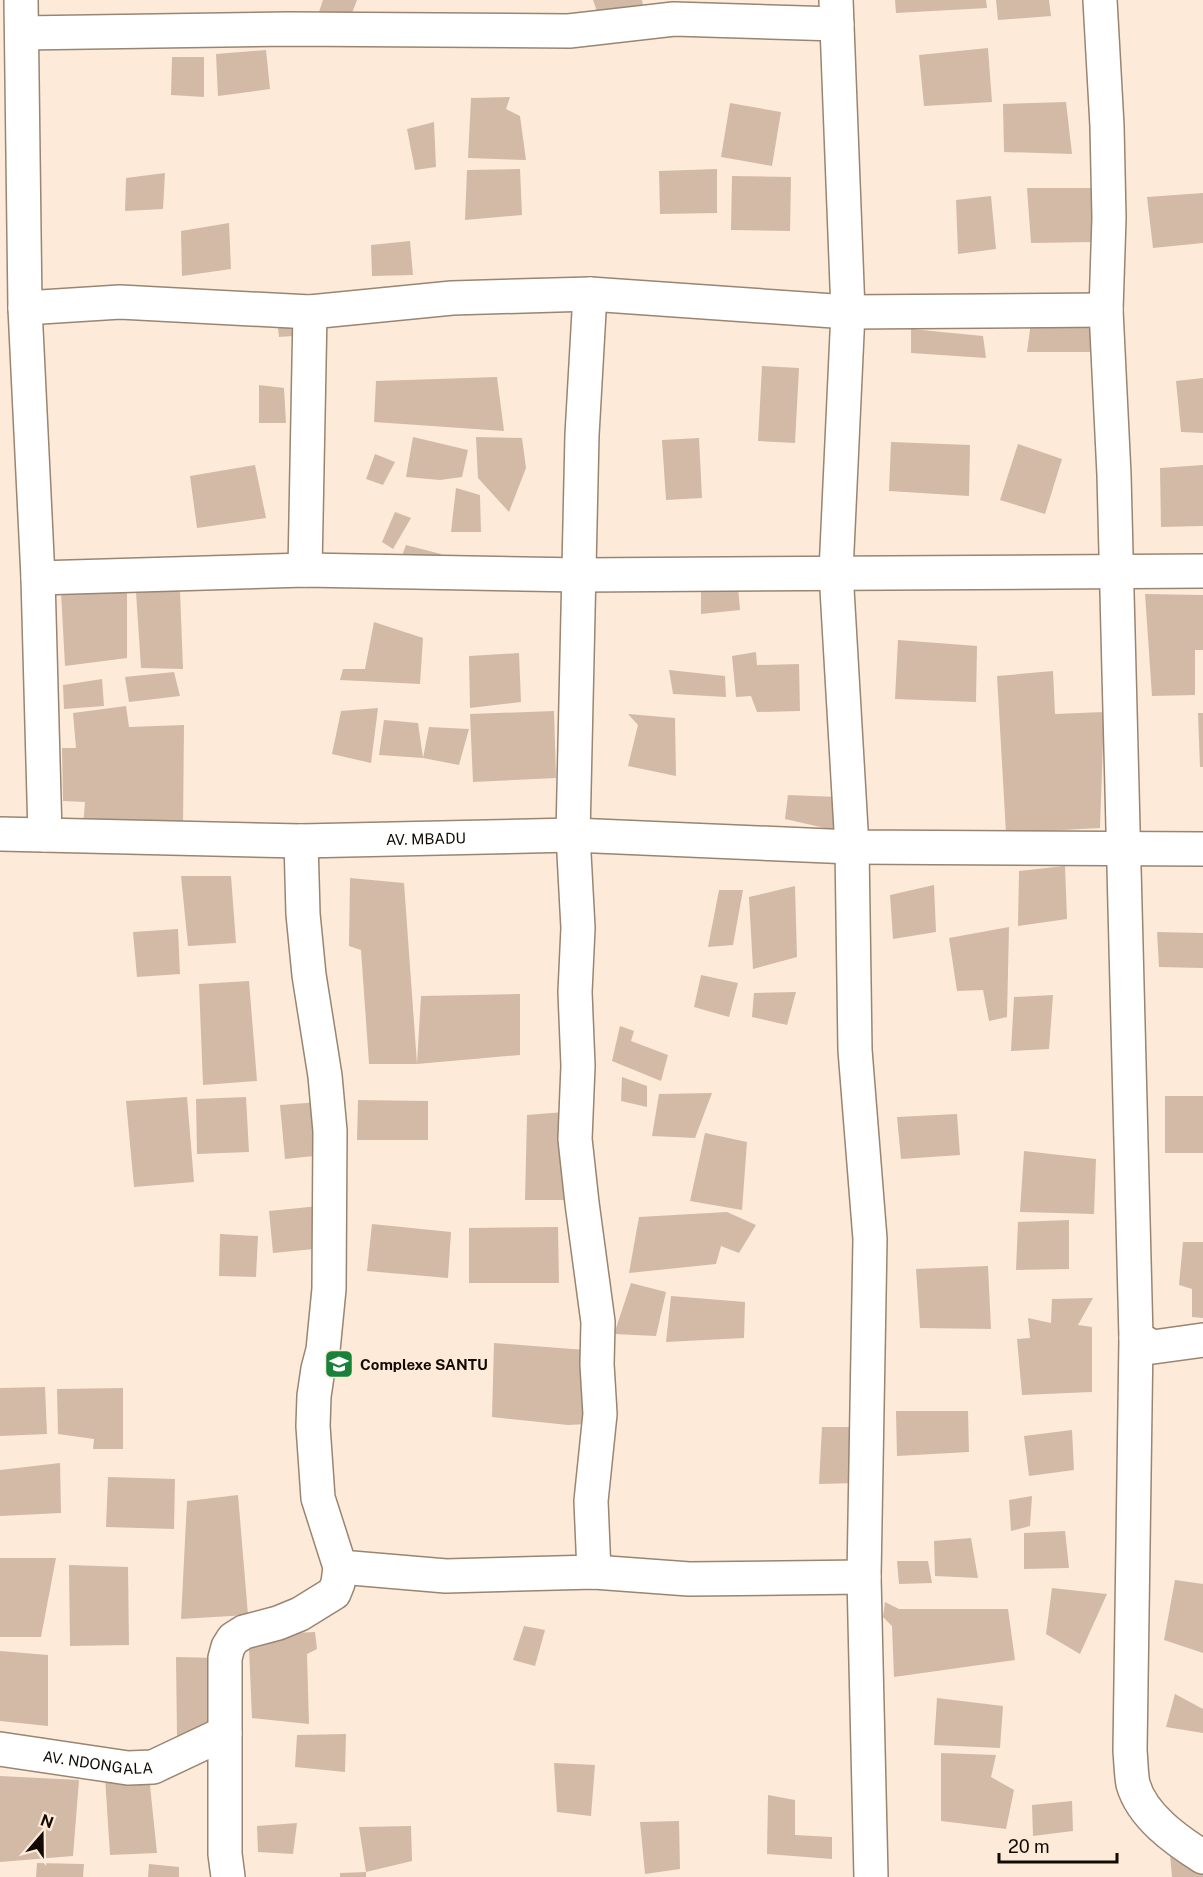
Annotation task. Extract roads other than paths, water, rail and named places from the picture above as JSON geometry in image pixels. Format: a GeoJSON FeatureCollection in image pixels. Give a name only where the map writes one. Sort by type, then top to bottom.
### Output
{"type":"FeatureCollection","features":[{"type":"Feature","properties":{"kind":"street"},"geometry":{"type":"LineString","coordinates":[[21,0],[24,308],[38,578],[45,835]]}},
{"type":"Feature","properties":{"kind":"street"},"geometry":{"type":"LineString","coordinates":[[1100,0],[1107,126],[1109,218],[1106,310],[1114,475],[1136,1338],[1130,1751],[1134,1785],[1155,1819],[1180,1842],[1203,1857]]}},
{"type":"Feature","properties":{"kind":"street"},"geometry":{"type":"LineString","coordinates":[[22,33],[289,15],[569,31],[674,19],[836,12],[848,312],[836,572],[852,847],[855,1050],[870,1239],[864,1576],[871,1877]]}},
{"type":"Feature","properties":{"kind":"street"},"geometry":{"type":"LineString","coordinates":[[24,308],[120,302],[310,312],[452,298],[590,294],[848,312],[1106,310]]}},
{"type":"Feature","properties":{"kind":"street"},"geometry":{"type":"LineString","coordinates":[[590,294],[582,435],[573,835],[578,928],[575,992],[578,1066],[575,1139],[598,1322],[597,1364],[600,1414],[591,1501],[594,1572]]}},
{"type":"Feature","properties":{"kind":"street"},"geometry":{"type":"LineString","coordinates":[[305,570],[310,312]]}},
{"type":"Feature","properties":{"kind":"street"},"geometry":{"type":"LineString","coordinates":[[38,578],[305,570],[580,574],[1203,571]]}},
{"type":"Feature","properties":{"kind":"street","name":"AV. MBADU"},"geometry":{"type":"LineString","coordinates":[[0,834],[301,841],[573,835],[852,847],[1203,849]]}},
{"type":"Feature","properties":{"kind":"street"},"geometry":{"type":"LineString","coordinates":[[228,1877],[225,1854],[225,1659],[228,1647],[233,1639],[244,1632],[278,1623],[300,1614],[328,1597],[338,1583],[340,1567],[318,1498],[314,1426],[314,1396],[323,1350],[328,1289],[330,1131],[325,1076],[309,975],[303,914],[301,841]]}},
{"type":"Feature","properties":{"kind":"street"},"geometry":{"type":"LineString","coordinates":[[1136,1338],[1153,1347],[1203,1340]]}},
{"type":"Feature","properties":{"kind":"street"},"geometry":{"type":"LineString","coordinates":[[340,1567],[447,1576],[594,1572],[689,1579],[864,1576]]}},
{"type":"Feature","properties":{"kind":"street","name":"AV. NDONGALA"},"geometry":{"type":"LineString","coordinates":[[0,1749],[128,1768],[153,1767],[207,1739],[225,1733]]}},
{"type":"Feature","properties":{"kind":"place","name":"Complexe SANTU"},"geometry":{"type":"Point","coordinates":[339,1364]}}]}
